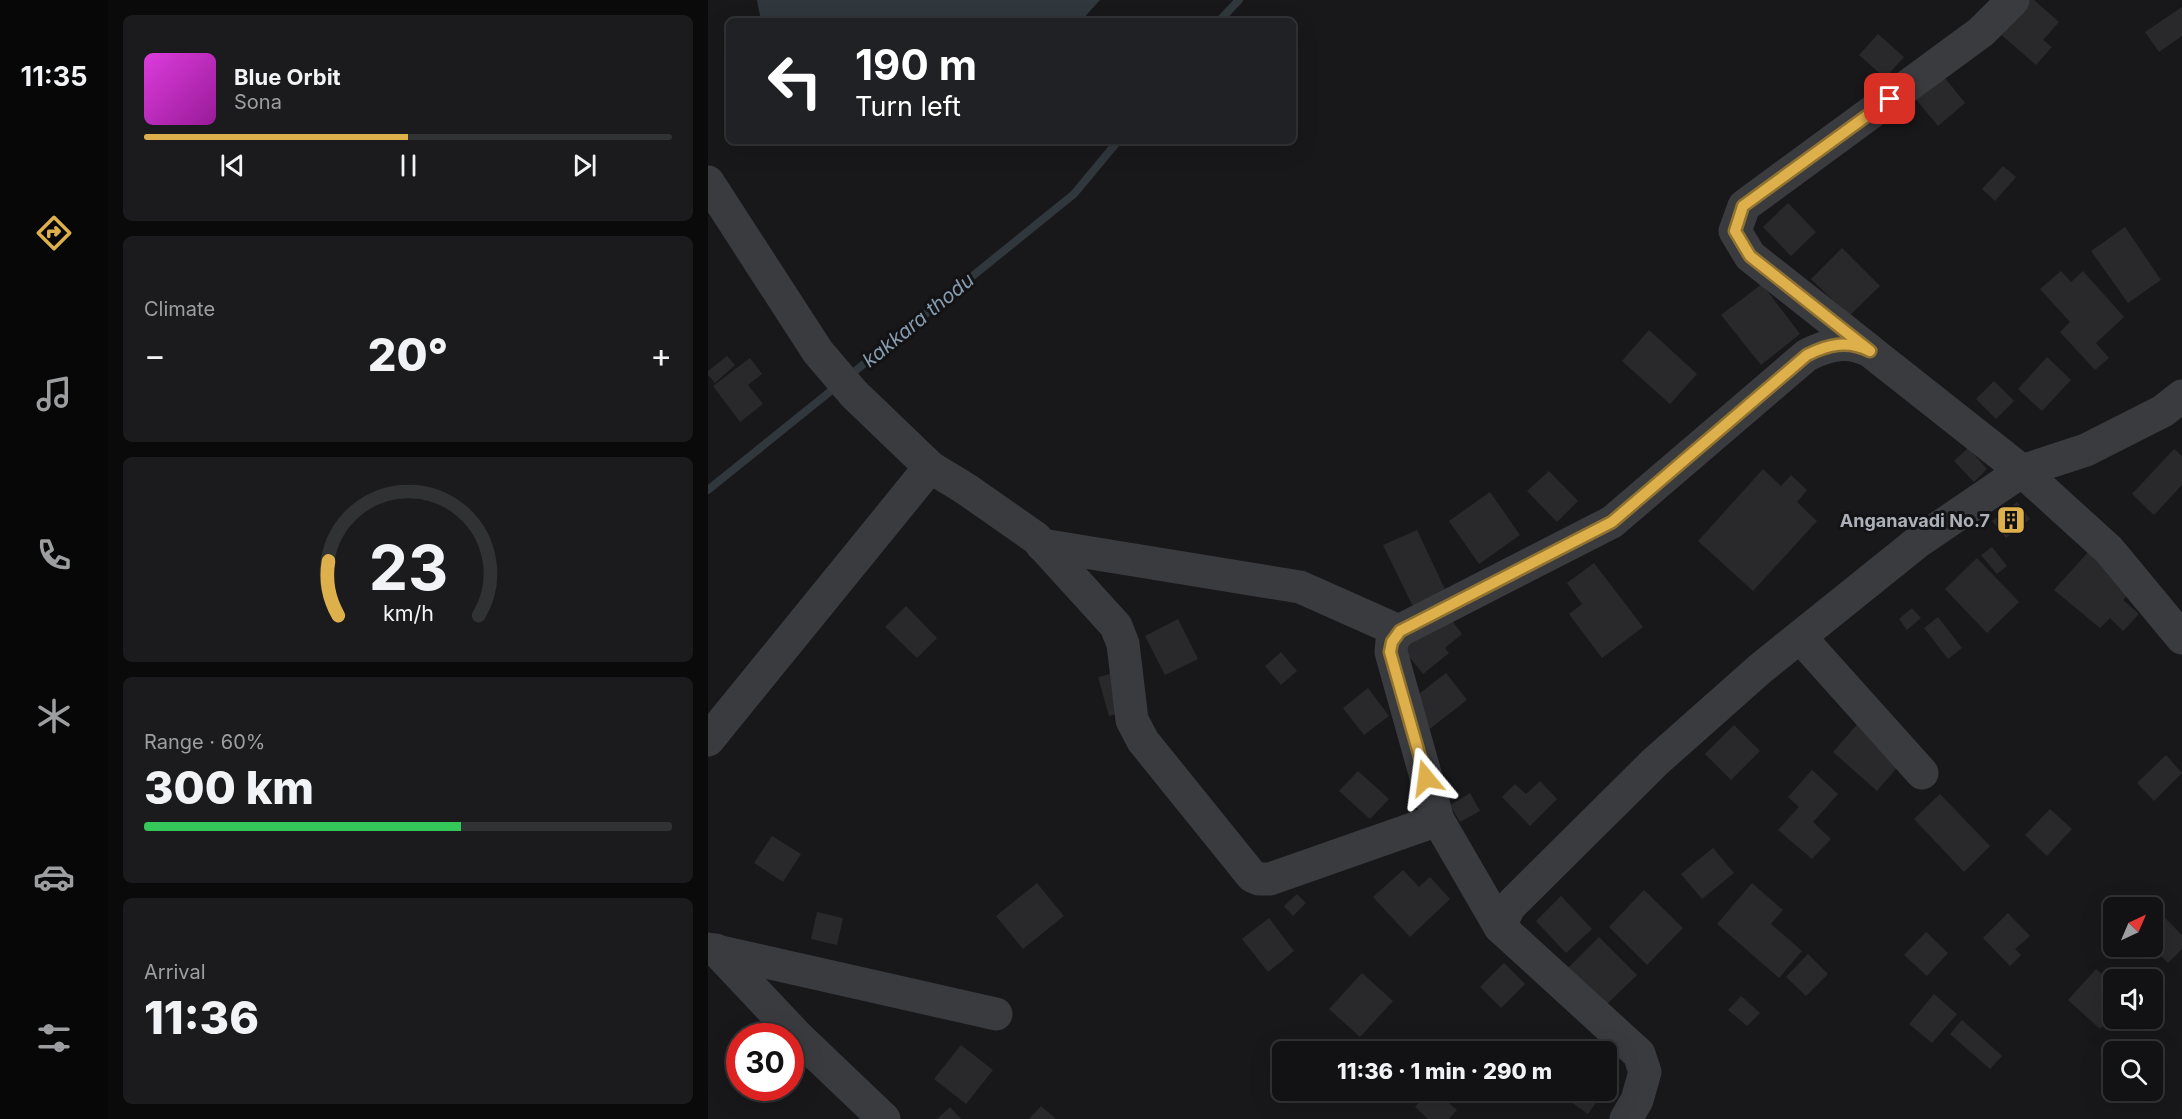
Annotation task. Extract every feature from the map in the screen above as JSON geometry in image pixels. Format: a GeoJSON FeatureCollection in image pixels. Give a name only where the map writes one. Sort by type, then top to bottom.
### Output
{"type":"FeatureCollection","features":[{"type":"Feature","properties":{"kind":"street"},"geometry":{"type":"LineString","coordinates":[[2013,0],[1981,32],[1743,206],[1735,231],[1750,256],[2022,471],[2109,550],[2182,638]]}},
{"type":"Feature","properties":{"kind":"street"},"geometry":{"type":"LineString","coordinates":[[708,182],[818,352],[854,394],[930,467],[1027,531],[1116,626],[1123,644],[1132,720],[1143,741],[1252,876],[1258,879],[1270,879],[1438,820]]}},
{"type":"Feature","properties":{"kind":"street"},"geometry":{"type":"LineString","coordinates":[[1626,1119],[1637,1100],[1645,1072],[1639,1054],[1500,927],[1438,820],[1390,652],[1392,642],[1400,631],[1612,522],[1807,355],[1832,345],[1845,343],[1859,345],[1870,351]]}},
{"type":"Feature","properties":{"kind":"street"},"geometry":{"type":"LineString","coordinates":[[1500,927],[1509,907],[1655,762],[1800,636],[1919,541],[2022,471],[2086,450],[2163,411],[2182,396]]}},
{"type":"Feature","properties":{"kind":"street"},"geometry":{"type":"LineString","coordinates":[[708,740],[930,467]]}},
{"type":"Feature","properties":{"kind":"street"},"geometry":{"type":"LineString","coordinates":[[1042,545],[1300,587],[1400,631]]}},
{"type":"Feature","properties":{"kind":"street"},"geometry":{"type":"LineString","coordinates":[[1800,636],[1922,773]]}},
{"type":"Feature","properties":{"kind":"street"},"geometry":{"type":"LineString","coordinates":[[712,950],[996,1014]]}},
{"type":"Feature","properties":{"kind":"street"},"geometry":{"type":"LineString","coordinates":[[712,950],[884,1119]]}},
{"type":"Feature","properties":{"kind":"shaded area"},"geometry":{"type":"Polygon","coordinates":[[[757,0],[1100,0],[1084,18],[760,18],[757,0]]]}},
{"type":"Feature","properties":{"kind":"building"},"geometry":{"type":"Polygon","coordinates":[[[2029,0],[2034,0],[2059,22],[2043,40],[2052,47],[2036,65],[1999,33],[2029,0]]]}},
{"type":"Feature","properties":{"kind":"building"},"geometry":{"type":"Polygon","coordinates":[[[2182,7],[2182,36],[2159,52],[2145,32],[2182,7]]]}},
{"type":"Feature","properties":{"kind":"building"},"geometry":{"type":"Polygon","coordinates":[[[1878,34],[1904,57],[1885,78],[1859,55],[1878,34]]]}},
{"type":"Feature","properties":{"kind":"building"},"geometry":{"type":"Polygon","coordinates":[[[1941,73],[1965,103],[1938,126],[1913,96],[1941,73]]]}},
{"type":"Feature","properties":{"kind":"building"},"geometry":{"type":"Polygon","coordinates":[[[2003,166],[2016,177],[1995,201],[1982,189],[2003,166]]]}},
{"type":"Feature","properties":{"kind":"building"},"geometry":{"type":"Polygon","coordinates":[[[1788,203],[1816,232],[1791,256],[1763,227],[1788,203]]]}},
{"type":"Feature","properties":{"kind":"building"},"geometry":{"type":"Polygon","coordinates":[[[2125,227],[2161,280],[2128,303],[2091,251],[2125,227]]]}},
{"type":"Feature","properties":{"kind":"building"},"geometry":{"type":"Polygon","coordinates":[[[1842,248],[1880,286],[1849,316],[1811,279],[1842,248]]]}},
{"type":"Feature","properties":{"kind":"building"},"geometry":{"type":"Polygon","coordinates":[[[2061,271],[2071,282],[2083,271],[2124,317],[2096,343],[2109,358],[2095,370],[2060,332],[2070,322],[2040,289],[2061,271]]]}},
{"type":"Feature","properties":{"kind":"building"},"geometry":{"type":"Polygon","coordinates":[[[1762,284],[1800,334],[1761,365],[1721,315],[1762,284]]]}},
{"type":"Feature","properties":{"kind":"building"},"geometry":{"type":"Polygon","coordinates":[[[1649,330],[1697,374],[1670,404],[1622,361],[1649,330]]]}},
{"type":"Feature","properties":{"kind":"building"},"geometry":{"type":"Polygon","coordinates":[[[727,356],[735,365],[715,383],[708,375],[708,371],[727,356]]]}},
{"type":"Feature","properties":{"kind":"building"},"geometry":{"type":"Polygon","coordinates":[[[2047,357],[2071,380],[2042,411],[2018,389],[2047,357]]]}},
{"type":"Feature","properties":{"kind":"building"},"geometry":{"type":"Polygon","coordinates":[[[750,358],[762,374],[748,385],[763,404],[740,422],[713,386],[750,358]]]}},
{"type":"Feature","properties":{"kind":"building"},"geometry":{"type":"Polygon","coordinates":[[[1994,381],[2014,401],[1996,419],[1976,399],[1994,381]]]}},
{"type":"Feature","properties":{"kind":"building"},"geometry":{"type":"Polygon","coordinates":[[[1968,448],[1987,469],[1974,482],[1954,461],[1968,448]]]}},
{"type":"Feature","properties":{"kind":"building"},"geometry":{"type":"Polygon","coordinates":[[[2174,449],[2182,456],[2182,485],[2154,515],[2132,494],[2174,449]]]}},
{"type":"Feature","properties":{"kind":"building"},"geometry":{"type":"Polygon","coordinates":[[[1763,469],[1781,486],[1791,475],[1807,490],[1797,502],[1817,521],[1753,591],[1698,541],[1763,469]]]}},
{"type":"Feature","properties":{"kind":"building"},"geometry":{"type":"Polygon","coordinates":[[[1549,471],[1578,501],[1557,522],[1527,491],[1549,471]]]}},
{"type":"Feature","properties":{"kind":"building"},"geometry":{"type":"Polygon","coordinates":[[[1490,492],[1520,535],[1479,564],[1449,521],[1490,492]]]}},
{"type":"Feature","properties":{"kind":"building","name":"Anganavadi No.7"},"geometry":{"type":"Polygon","coordinates":[[[2017,502],[2030,519],[2006,538],[1992,521],[2017,502]]]}},
{"type":"Feature","properties":{"kind":"building"},"geometry":{"type":"Polygon","coordinates":[[[1417,530],[1450,600],[1417,615],[1383,545],[1417,530]]]}},
{"type":"Feature","properties":{"kind":"building"},"geometry":{"type":"Polygon","coordinates":[[[1992,547],[2007,566],[1997,574],[1981,555],[1992,547]]]}},
{"type":"Feature","properties":{"kind":"building"},"geometry":{"type":"Polygon","coordinates":[[[2089,551],[2132,590],[2123,600],[2139,614],[2123,631],[2110,618],[2100,628],[2054,590],[2089,551]]]}},
{"type":"Feature","properties":{"kind":"building"},"geometry":{"type":"Polygon","coordinates":[[[1977,558],[2019,602],[1987,633],[1945,589],[1977,558]]]}},
{"type":"Feature","properties":{"kind":"building"},"geometry":{"type":"Polygon","coordinates":[[[1594,563],[1643,627],[1602,658],[1569,614],[1582,604],[1567,583],[1594,563]]]}},
{"type":"Feature","properties":{"kind":"building"},"geometry":{"type":"Polygon","coordinates":[[[906,606],[937,638],[917,658],[885,627],[906,606]]]}},
{"type":"Feature","properties":{"kind":"building"},"geometry":{"type":"Polygon","coordinates":[[[1912,608],[1921,618],[1907,630],[1899,619],[1912,608]]]}},
{"type":"Feature","properties":{"kind":"building"},"geometry":{"type":"Polygon","coordinates":[[[1447,614],[1462,634],[1445,648],[1449,653],[1423,674],[1403,649],[1447,614]]]}},
{"type":"Feature","properties":{"kind":"building"},"geometry":{"type":"Polygon","coordinates":[[[1938,617],[1962,648],[1948,659],[1924,628],[1938,617]]]}},
{"type":"Feature","properties":{"kind":"building"},"geometry":{"type":"Polygon","coordinates":[[[1178,619],[1198,659],[1165,675],[1145,636],[1178,619]]]}},
{"type":"Feature","properties":{"kind":"building"},"geometry":{"type":"Polygon","coordinates":[[[1281,652],[1297,671],[1281,685],[1265,666],[1281,652]]]}},
{"type":"Feature","properties":{"kind":"building"},"geometry":{"type":"Polygon","coordinates":[[[1125,670],[1136,709],[1109,716],[1098,677],[1125,670]]]}},
{"type":"Feature","properties":{"kind":"building"},"geometry":{"type":"Polygon","coordinates":[[[1446,673],[1467,700],[1423,734],[1402,707],[1446,673]]]}},
{"type":"Feature","properties":{"kind":"building"},"geometry":{"type":"Polygon","coordinates":[[[1368,688],[1389,716],[1364,735],[1343,708],[1368,688]]]}},
{"type":"Feature","properties":{"kind":"building"},"geometry":{"type":"Polygon","coordinates":[[[1862,719],[1900,764],[1877,791],[1833,752],[1862,719]]]}},
{"type":"Feature","properties":{"kind":"building"},"geometry":{"type":"Polygon","coordinates":[[[1734,725],[1760,751],[1731,780],[1705,754],[1734,725]]]}},
{"type":"Feature","properties":{"kind":"building"},"geometry":{"type":"Polygon","coordinates":[[[2166,755],[2182,773],[2154,801],[2137,783],[2166,755]]]}},
{"type":"Feature","properties":{"kind":"building"},"geometry":{"type":"Polygon","coordinates":[[[1812,770],[1838,794],[1813,822],[1831,839],[1812,859],[1778,830],[1799,807],[1788,797],[1812,770]]]}},
{"type":"Feature","properties":{"kind":"building"},"geometry":{"type":"Polygon","coordinates":[[[1358,771],[1389,799],[1370,819],[1339,791],[1358,771]]]}},
{"type":"Feature","properties":{"kind":"building"},"geometry":{"type":"Polygon","coordinates":[[[1540,781],[1557,799],[1530,826],[1502,797],[1515,784],[1526,794],[1540,781]]]}},
{"type":"Feature","properties":{"kind":"building"},"geometry":{"type":"Polygon","coordinates":[[[1470,793],[1480,811],[1460,822],[1450,805],[1470,793]]]}},
{"type":"Feature","properties":{"kind":"building"},"geometry":{"type":"Polygon","coordinates":[[[1940,794],[1990,846],[1964,872],[1914,819],[1940,794]]]}},
{"type":"Feature","properties":{"kind":"building"},"geometry":{"type":"Polygon","coordinates":[[[2050,809],[2072,829],[2047,856],[2025,835],[2050,809]]]}},
{"type":"Feature","properties":{"kind":"building"},"geometry":{"type":"Polygon","coordinates":[[[772,836],[801,854],[783,882],[754,863],[772,836]]]}},
{"type":"Feature","properties":{"kind":"building"},"geometry":{"type":"Polygon","coordinates":[[[1713,848],[1734,873],[1702,899],[1681,874],[1713,848]]]}},
{"type":"Feature","properties":{"kind":"building"},"geometry":{"type":"Polygon","coordinates":[[[1403,870],[1419,887],[1430,877],[1450,899],[1410,937],[1373,897],[1403,870]]]}},
{"type":"Feature","properties":{"kind":"building"},"geometry":{"type":"Polygon","coordinates":[[[1037,883],[1064,916],[1023,949],[996,916],[1037,883]]]}},
{"type":"Feature","properties":{"kind":"building"},"geometry":{"type":"Polygon","coordinates":[[[1752,883],[1783,910],[1771,924],[1802,951],[1779,978],[1717,924],[1752,883]]]}},
{"type":"Feature","properties":{"kind":"building"},"geometry":{"type":"Polygon","coordinates":[[[1644,890],[1683,928],[1647,965],[1609,927],[1644,890]]]}},
{"type":"Feature","properties":{"kind":"building"},"geometry":{"type":"Polygon","coordinates":[[[1297,894],[1306,903],[1293,916],[1284,906],[1297,894]]]}},
{"type":"Feature","properties":{"kind":"building"},"geometry":{"type":"Polygon","coordinates":[[[1561,896],[1592,929],[1566,953],[1536,921],[1561,896]]]}},
{"type":"Feature","properties":{"kind":"building"},"geometry":{"type":"Polygon","coordinates":[[[817,912],[843,918],[837,945],[811,939],[817,912]]]}},
{"type":"Feature","properties":{"kind":"building"},"geometry":{"type":"Polygon","coordinates":[[[2008,913],[2030,936],[2015,949],[2021,955],[2010,966],[1983,938],[2008,913]]]}},
{"type":"Feature","properties":{"kind":"building"},"geometry":{"type":"Polygon","coordinates":[[[2163,916],[2182,935],[2182,949],[2168,963],[2162,957],[2163,916]]]}},
{"type":"Feature","properties":{"kind":"building"},"geometry":{"type":"Polygon","coordinates":[[[1269,918],[1294,951],[1268,972],[1242,939],[1269,918]]]}},
{"type":"Feature","properties":{"kind":"building"},"geometry":{"type":"Polygon","coordinates":[[[1926,932],[1948,953],[1927,976],[1904,955],[1926,932]]]}},
{"type":"Feature","properties":{"kind":"building"},"geometry":{"type":"Polygon","coordinates":[[[1599,937],[1637,975],[1606,1005],[1568,968],[1599,937]]]}},
{"type":"Feature","properties":{"kind":"building"},"geometry":{"type":"Polygon","coordinates":[[[1808,954],[1828,974],[1806,996],[1786,977],[1808,954]]]}},
{"type":"Feature","properties":{"kind":"building"},"geometry":{"type":"Polygon","coordinates":[[[1504,963],[1525,984],[1501,1008],[1480,987],[1504,963]]]}},
{"type":"Feature","properties":{"kind":"building"},"geometry":{"type":"Polygon","coordinates":[[[2096,969],[2103,975],[2103,1026],[2100,1029],[2068,1000],[2096,969]]]}},
{"type":"Feature","properties":{"kind":"building"},"geometry":{"type":"Polygon","coordinates":[[[1362,973],[1393,1001],[1360,1037],[1329,1009],[1362,973]]]}},
{"type":"Feature","properties":{"kind":"building"},"geometry":{"type":"Polygon","coordinates":[[[1934,994],[1957,1014],[1932,1043],[1909,1024],[1934,994]]]}},
{"type":"Feature","properties":{"kind":"building"},"geometry":{"type":"Polygon","coordinates":[[[1741,996],[1760,1013],[1747,1026],[1728,1010],[1741,996]]]}},
{"type":"Feature","properties":{"kind":"building"},"geometry":{"type":"Polygon","coordinates":[[[1962,1020],[2002,1056],[1990,1069],[1950,1034],[1962,1020]]]}},
{"type":"Feature","properties":{"kind":"building"},"geometry":{"type":"Polygon","coordinates":[[[961,1045],[993,1070],[966,1104],[934,1079],[961,1045]]]}},
{"type":"Feature","properties":{"kind":"building"},"geometry":{"type":"Polygon","coordinates":[[[1420,1101],[1447,1101],[1457,1110],[1449,1119],[1428,1119],[1415,1107],[1420,1101]]]}},
{"type":"Feature","properties":{"kind":"building"},"geometry":{"type":"Polygon","coordinates":[[[1570,1101],[1597,1101],[1588,1114],[1570,1101]]]}},
{"type":"Feature","properties":{"kind":"building"},"geometry":{"type":"Polygon","coordinates":[[[1041,1106],[1056,1119],[1029,1119],[1041,1106]]]}},
{"type":"Feature","properties":{"kind":"building"},"geometry":{"type":"Polygon","coordinates":[[[950,1107],[961,1119],[937,1119],[950,1107]]]}},
{"type":"Feature","properties":{"kind":"waterway","name":"kakkara thodu"},"geometry":{"type":"LineString","coordinates":[[1222,18],[1239,0]]}},
{"type":"Feature","properties":{"kind":"waterway","name":"kakkara thodu"},"geometry":{"type":"LineString","coordinates":[[849,376],[1074,194],[1116,144]]}},
{"type":"Feature","properties":{"kind":"waterway","name":"kakkara thodu"},"geometry":{"type":"LineString","coordinates":[[708,490],[837,386]]}},
{"type":"Feature","properties":{"kind":"place","name":"Anganavadi No.7"},"geometry":{"type":"Point","coordinates":[2011,520]}},
{"type":"Feature","properties":{"kind":"route"},"geometry":{"type":"LineString","coordinates":[[1426,778],[1390,652],[1392,642],[1400,631],[1612,522],[1807,355],[1818,349],[1845,343],[1859,345],[1870,351],[1750,256],[1735,231],[1743,206],[1890,99]]}}]}
